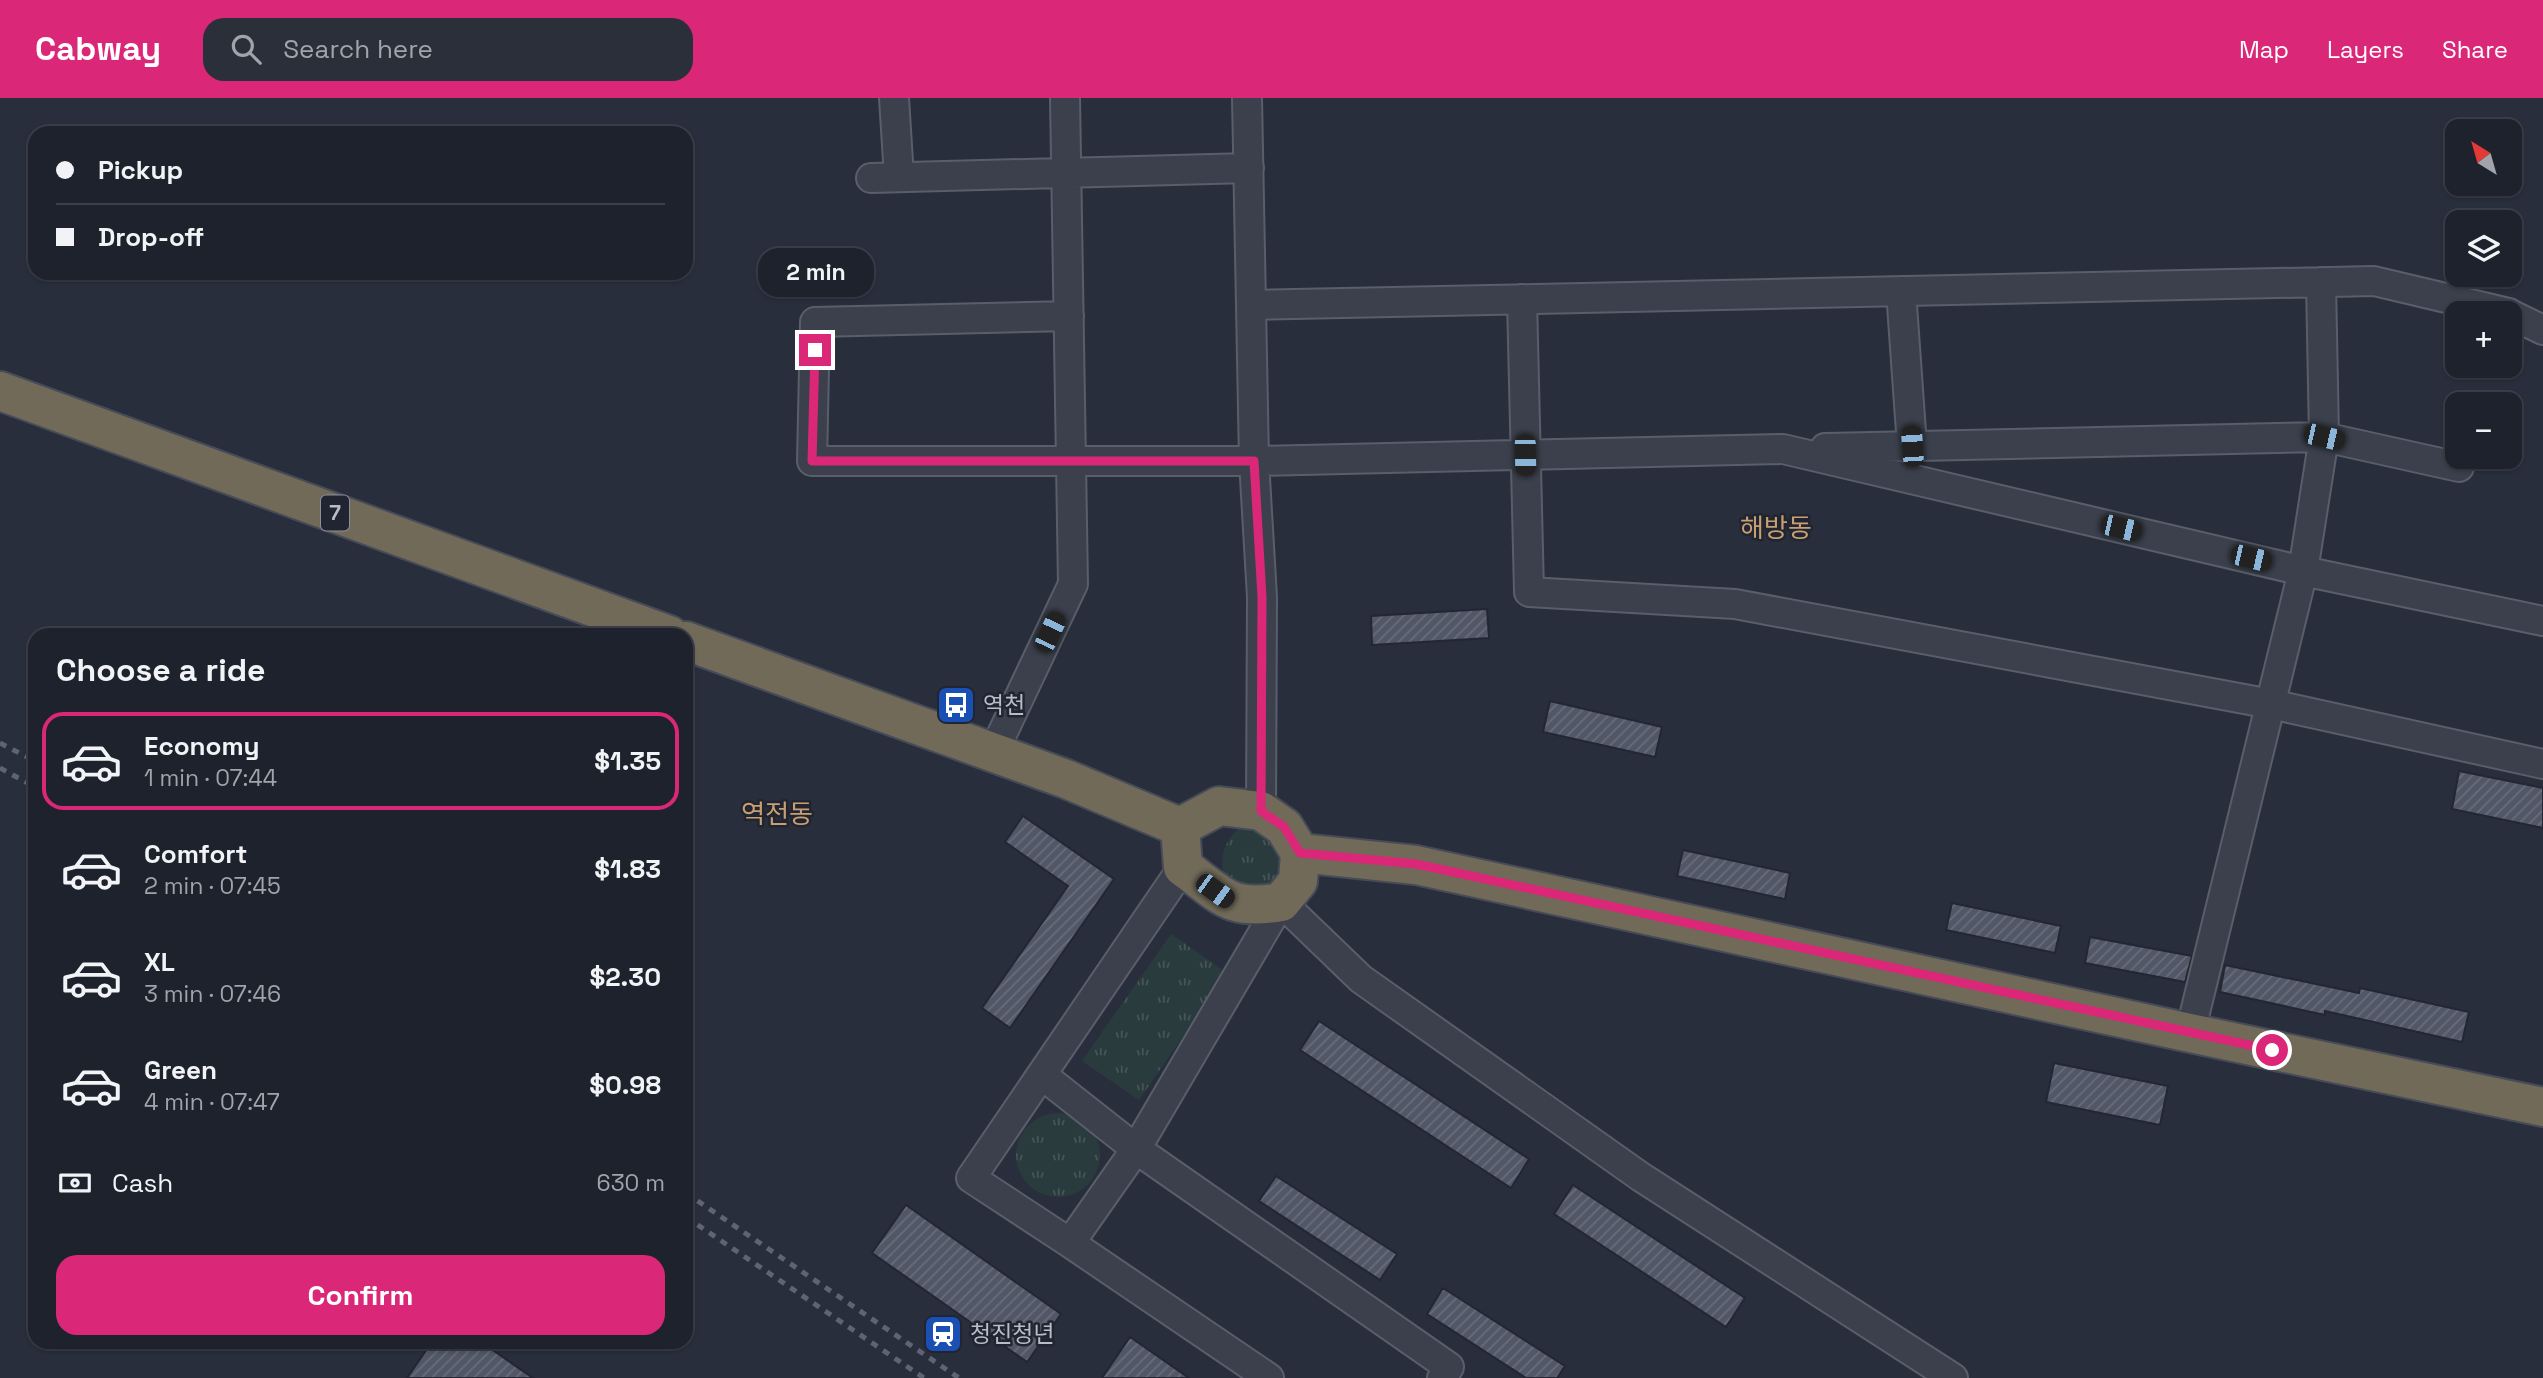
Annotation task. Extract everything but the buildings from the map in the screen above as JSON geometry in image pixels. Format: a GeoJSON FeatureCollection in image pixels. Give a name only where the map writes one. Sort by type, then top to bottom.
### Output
{"type":"FeatureCollection","features":[{"type":"Feature","properties":{"kind":"highway","name":"7"},"geometry":{"type":"LineString","coordinates":[[0,391],[651,628]]}},
{"type":"Feature","properties":{"kind":"highway"},"geometry":{"type":"LineString","coordinates":[[693,644],[1066,779],[1180,827]]}},
{"type":"Feature","properties":{"kind":"highway"},"geometry":{"type":"LineString","coordinates":[[1219,806],[1261,811],[1284,827],[1300,853],[1298,881],[1281,902],[1256,906],[1231,902],[1183,867],[1180,827],[1219,806]]}},
{"type":"Feature","properties":{"kind":"highway"},"geometry":{"type":"LineString","coordinates":[[1300,853],[1416,864],[2190,1033],[2543,1106]]}},
{"type":"Feature","properties":{"kind":"street"},"geometry":{"type":"LineString","coordinates":[[894,98],[899,177]]}},
{"type":"Feature","properties":{"kind":"street"},"geometry":{"type":"LineString","coordinates":[[993,753],[1073,584],[1065,98]]}},
{"type":"Feature","properties":{"kind":"street"},"geometry":{"type":"LineString","coordinates":[[1247,98],[1254,461],[1262,597],[1261,811]]}},
{"type":"Feature","properties":{"kind":"street"},"geometry":{"type":"LineString","coordinates":[[871,178],[1249,168]]}},
{"type":"Feature","properties":{"kind":"street"},"geometry":{"type":"LineString","coordinates":[[1252,305],[2374,281],[2458,301]]}},
{"type":"Feature","properties":{"kind":"street"},"geometry":{"type":"LineString","coordinates":[[2190,1033],[2303,570],[2324,437],[2321,282]]}},
{"type":"Feature","properties":{"kind":"street"},"geometry":{"type":"LineString","coordinates":[[1901,291],[1912,446]]}},
{"type":"Feature","properties":{"kind":"street"},"geometry":{"type":"LineString","coordinates":[[1522,299],[1529,592],[1735,604],[2271,704],[2543,764]]}},
{"type":"Feature","properties":{"kind":"street"},"geometry":{"type":"LineString","coordinates":[[1069,316],[815,322],[812,461],[1254,461],[2324,437],[2445,464]]}},
{"type":"Feature","properties":{"kind":"street"},"geometry":{"type":"LineString","coordinates":[[2522,320],[2543,330]]}},
{"type":"Feature","properties":{"kind":"street"},"geometry":{"type":"LineString","coordinates":[[1783,449],[2303,570],[2543,621]]}},
{"type":"Feature","properties":{"kind":"street"},"geometry":{"type":"LineString","coordinates":[[1183,867],[971,1178],[1269,1378]]}},
{"type":"Feature","properties":{"kind":"street"},"geometry":{"type":"LineString","coordinates":[[1070,1243],[1136,1149],[1281,902],[1361,979],[1406,1011],[1641,1177],[1953,1378]]}},
{"type":"Feature","properties":{"kind":"street"},"geometry":{"type":"LineString","coordinates":[[1042,1075],[1136,1149],[1449,1367],[1442,1378]]}},
{"type":"Feature","properties":{"kind":"green space"},"geometry":{"type":"Polygon","coordinates":[[[1287,827],[1284,900],[1225,881],[1223,852],[1239,828],[1287,827]]]}},
{"type":"Feature","properties":{"kind":"green space"},"geometry":{"type":"Polygon","coordinates":[[[1171,934],[1227,973],[1139,1100],[1082,1061],[1171,934]]]}},
{"type":"Feature","properties":{"kind":"green space"},"geometry":{"type":"Polygon","coordinates":[[[1058,1113],[1074,1116],[1088,1125],[1097,1139],[1100,1155],[1097,1171],[1088,1185],[1074,1194],[1058,1197],[1042,1194],[1028,1185],[1019,1171],[1016,1155],[1019,1139],[1028,1125],[1042,1116],[1058,1113]]]}},
{"type":"Feature","properties":{"kind":"railway"},"geometry":{"type":"LineString","coordinates":[[0,743],[28,757]]}},
{"type":"Feature","properties":{"kind":"railway"},"geometry":{"type":"LineString","coordinates":[[0,768],[28,783]]}},
{"type":"Feature","properties":{"kind":"railway"},"geometry":{"type":"LineString","coordinates":[[693,1198],[959,1378]]}},
{"type":"Feature","properties":{"kind":"railway"},"geometry":{"type":"LineString","coordinates":[[693,1222],[924,1378]]}},
{"type":"Feature","properties":{"kind":"place","name":"역천"},"geometry":{"type":"Point","coordinates":[956,705]}},
{"type":"Feature","properties":{"kind":"place","name":"청진청년"},"geometry":{"type":"Point","coordinates":[943,1334]}},
{"type":"Feature","properties":{"kind":"district","name":"해방동"},"geometry":{"type":"Point","coordinates":[1776,528]}},
{"type":"Feature","properties":{"kind":"district","name":"역전동"},"geometry":{"type":"Point","coordinates":[777,814]}},
{"type":"Feature","properties":{"kind":"route"},"geometry":{"type":"LineString","coordinates":[[815,350],[812,461],[1254,461],[1262,597],[1261,811],[1284,827],[1300,853],[1416,864],[2272,1050]]}}]}
